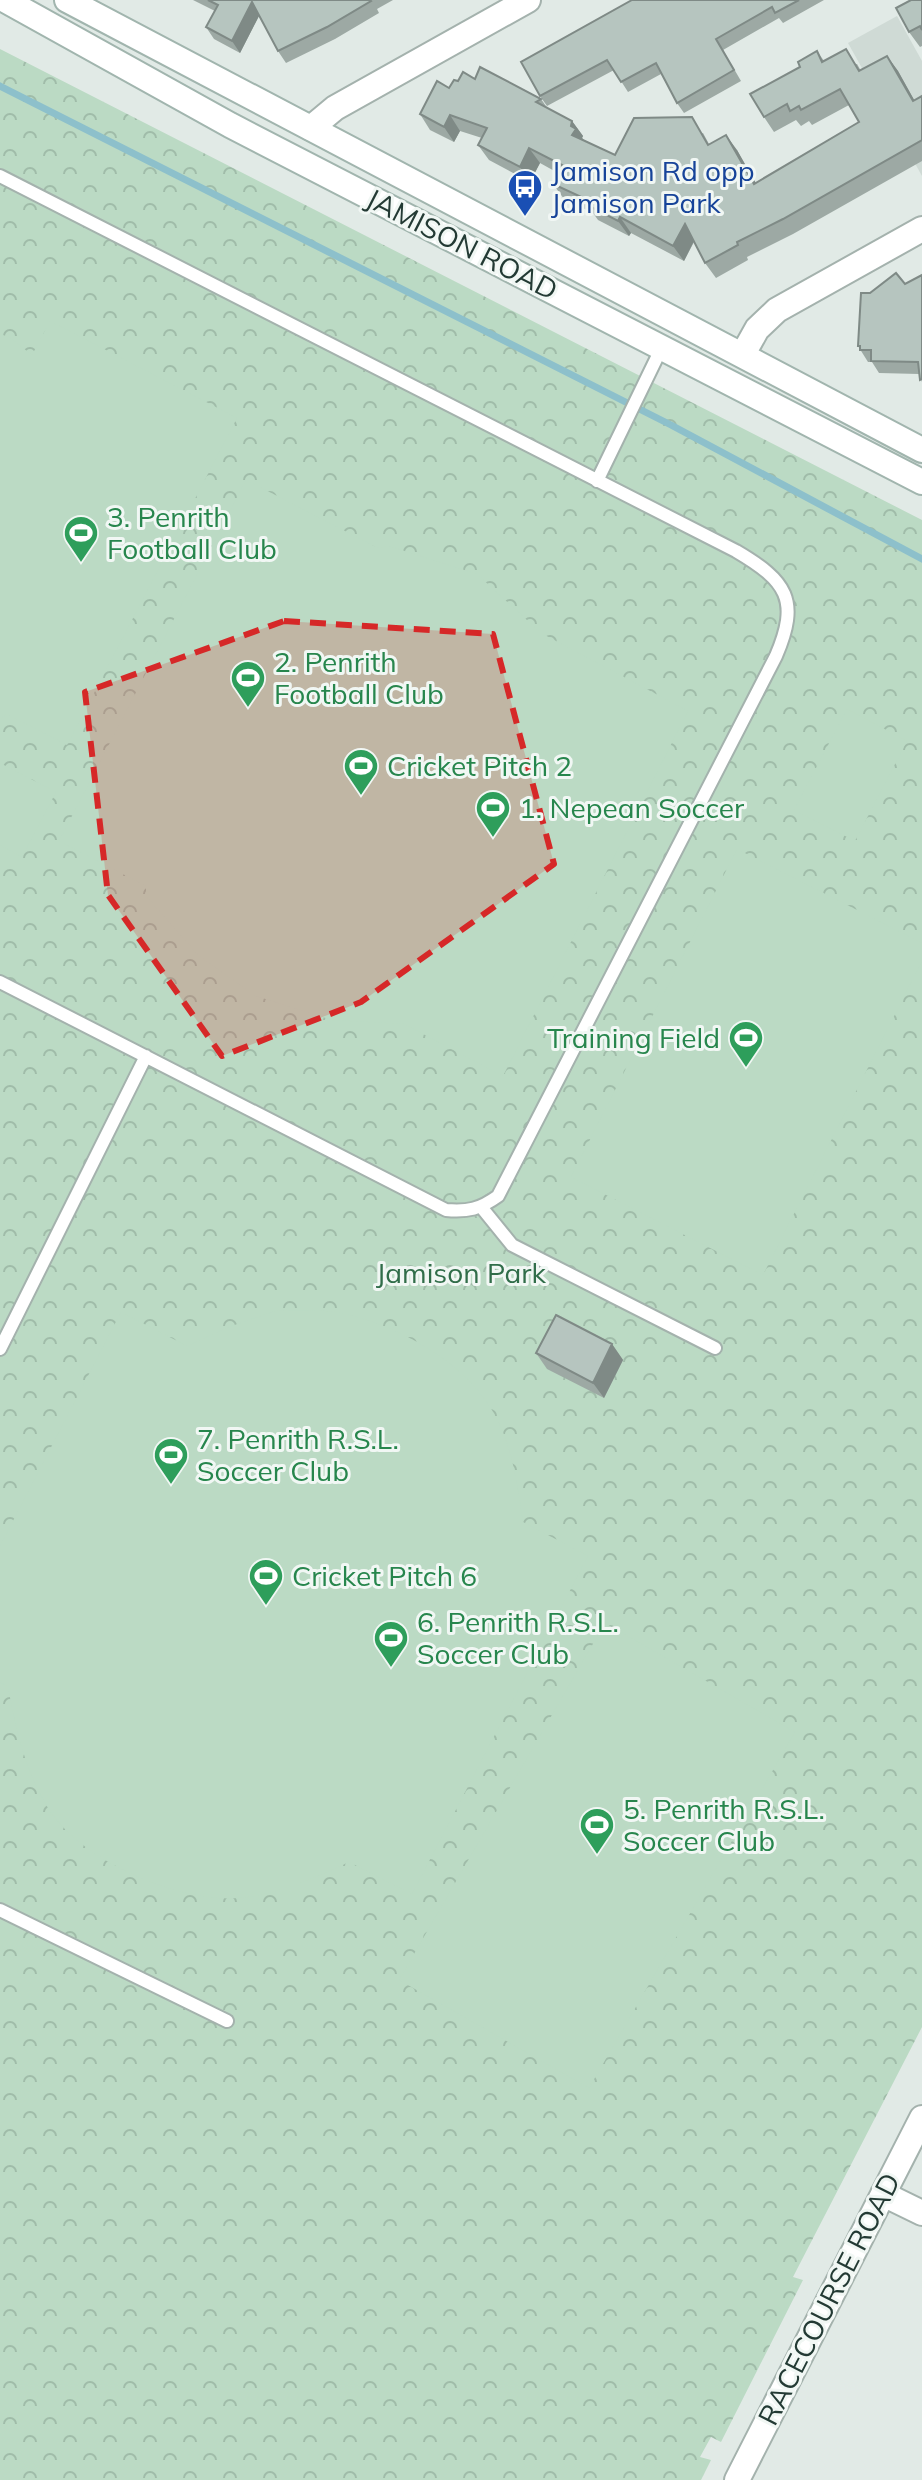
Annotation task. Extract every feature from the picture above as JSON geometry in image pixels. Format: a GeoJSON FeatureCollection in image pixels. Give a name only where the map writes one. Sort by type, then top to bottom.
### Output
{"type":"FeatureCollection","features":[{"type":"Feature","properties":{"kind":"main road","name":"JAMISON ROAD"},"geometry":{"type":"LineString","coordinates":[[5,0],[230,125],[922,482]]}},
{"type":"Feature","properties":{"kind":"main road","name":"JAMISON ROAD"},"geometry":{"type":"LineString","coordinates":[[67,0],[922,450]]}},
{"type":"Feature","properties":{"kind":"main road"},"geometry":{"type":"LineString","coordinates":[[311,128],[335,108],[528,0]]}},
{"type":"Feature","properties":{"kind":"main road"},"geometry":{"type":"LineString","coordinates":[[743,354],[757,329],[777,310],[922,229]]}},
{"type":"Feature","properties":{"kind":"main road","name":"RACECOURSE ROAD"},"geometry":{"type":"LineString","coordinates":[[737,2480],[922,2118]]}},
{"type":"Feature","properties":{"kind":"main road"},"geometry":{"type":"LineString","coordinates":[[883,2194],[922,2213]]}},
{"type":"Feature","properties":{"kind":"lane"},"geometry":{"type":"LineString","coordinates":[[0,176],[761,566],[777,580],[786,597],[789,612],[787,631],[498,1196],[482,1208],[466,1212],[446,1210],[0,982]]}},
{"type":"Feature","properties":{"kind":"lane"},"geometry":{"type":"LineString","coordinates":[[597,481],[662,347]]}},
{"type":"Feature","properties":{"kind":"lane"},"geometry":{"type":"LineString","coordinates":[[0,1349],[146,1056]]}},
{"type":"Feature","properties":{"kind":"lane"},"geometry":{"type":"LineString","coordinates":[[482,1208],[512,1245],[715,1348]]}},
{"type":"Feature","properties":{"kind":"lane"},"geometry":{"type":"LineString","coordinates":[[0,1910],[227,2021]]}},
{"type":"Feature","properties":{"kind":"highlighted area"},"geometry":{"type":"Polygon","coordinates":[[[284,621],[493,634],[554,864],[361,1002],[222,1056],[108,895],[85,692],[284,621]]]}},
{"type":"Feature","properties":{"kind":"shaded area"},"geometry":{"type":"Polygon","coordinates":[[[897,16],[922,61],[922,176],[848,43],[897,16]]]}},
{"type":"Feature","properties":{"kind":"green space","name":"Jamison Park"},"geometry":{"type":"Polygon","coordinates":[[[0,49],[922,520],[922,2027],[793,2277],[803,2280],[721,2442],[711,2437],[700,2457],[711,2460],[701,2480],[0,2480],[0,49]]]}},
{"type":"Feature","properties":{"kind":"green space","name":"3. Penrith Football Club"},"geometry":{"type":"Polygon","coordinates":[[[50,321],[237,418],[67,745],[7,714],[0,719],[0,334],[9,337],[32,355],[50,321]]]}},
{"type":"Feature","properties":{"kind":"green space"},"geometry":{"type":"Polygon","coordinates":[[[246,480],[378,548],[389,546],[477,574],[541,633],[688,711],[503,1076],[404,1024],[332,1020],[256,996],[199,956],[146,896],[146,886],[59,841],[246,480]]]}},
{"type":"Feature","properties":{"kind":"green space"},"geometry":{"type":"Polygon","coordinates":[[[847,709],[907,741],[855,841],[794,810],[847,709]]]}},
{"type":"Feature","properties":{"kind":"green space"},"geometry":{"type":"Polygon","coordinates":[[[0,763],[56,792],[22,857],[0,845],[0,763]]]}},
{"type":"Feature","properties":{"kind":"green space","name":"Training Field"},"geometry":{"type":"Polygon","coordinates":[[[737,849],[922,943],[922,961],[763,1275],[571,1177],[737,849]]]}},
{"type":"Feature","properties":{"kind":"green space"},"geometry":{"type":"Polygon","coordinates":[[[278,1310],[333,1312],[363,1319],[409,1337],[452,1365],[486,1400],[498,1421],[511,1457],[523,1522],[588,1556],[412,1894],[349,1862],[283,1889],[240,1898],[189,1894],[134,1875],[83,1845],[48,1808],[22,1749],[8,1687],[0,1682],[0,1546],[121,1312],[187,1346],[278,1310]]]}},
{"type":"Feature","properties":{"kind":"green space","name":"5. Penrith R.S.L. Soccer Club"},"geometry":{"type":"Polygon","coordinates":[[[605,1623],[795,1732],[589,2088],[399,1980],[605,1623]]]}},
{"type":"Feature","properties":{"kind":"building"},"geometry":{"type":"Polygon","coordinates":[[[208,0],[371,1],[278,51],[252,2],[232,41],[206,27],[218,5],[208,0]]]}},
{"type":"Feature","properties":{"kind":"building"},"geometry":{"type":"Polygon","coordinates":[[[632,0],[799,0],[775,13],[772,7],[716,39],[734,70],[677,103],[656,63],[621,82],[607,60],[540,96],[521,62],[632,0]]]}},
{"type":"Feature","properties":{"kind":"building"},"geometry":{"type":"Polygon","coordinates":[[[911,0],[922,0],[922,30],[920,26],[909,32],[896,8],[911,0]]]}},
{"type":"Feature","properties":{"kind":"building"},"geometry":{"type":"Polygon","coordinates":[[[846,49],[859,71],[887,56],[913,101],[922,96],[922,140],[737,242],[738,245],[705,263],[685,224],[673,246],[620,217],[618,221],[587,205],[588,200],[553,184],[562,165],[529,148],[520,167],[478,145],[487,128],[450,115],[444,127],[420,114],[437,81],[449,88],[463,72],[475,79],[480,67],[541,99],[536,102],[572,121],[571,126],[576,129],[572,135],[615,155],[634,118],[692,117],[708,145],[726,135],[754,184],[859,122],[840,89],[801,110],[799,106],[790,111],[787,104],[764,117],[750,94],[800,67],[798,62],[817,51],[822,62],[846,49]]]}},
{"type":"Feature","properties":{"kind":"building"},"geometry":{"type":"Polygon","coordinates":[[[896,273],[905,284],[922,275],[920,380],[918,362],[871,361],[871,350],[860,350],[858,346],[861,293],[870,293],[896,273]]]}},
{"type":"Feature","properties":{"kind":"building"},"geometry":{"type":"Polygon","coordinates":[[[556,1315],[612,1344],[593,1383],[536,1353],[556,1315]]]}},
{"type":"Feature","properties":{"kind":"waterway"},"geometry":{"type":"LineString","coordinates":[[0,86],[671,425],[922,559]]}},
{"type":"Feature","properties":{"kind":"place","name":"Jamison Rd opp Jamison Park"},"geometry":{"type":"Point","coordinates":[525,218]}},
{"type":"Feature","properties":{"kind":"place","name":"3. Penrith Football Club"},"geometry":{"type":"Point","coordinates":[81,564]}},
{"type":"Feature","properties":{"kind":"place","name":"2. Penrith Football Club"},"geometry":{"type":"Point","coordinates":[248,709]}},
{"type":"Feature","properties":{"kind":"place","name":"Cricket Pitch 2"},"geometry":{"type":"Point","coordinates":[361,797]}},
{"type":"Feature","properties":{"kind":"place","name":"1. Nepean Soccer"},"geometry":{"type":"Point","coordinates":[493,839]}},
{"type":"Feature","properties":{"kind":"place","name":"Training Field"},"geometry":{"type":"Point","coordinates":[746,1069]}},
{"type":"Feature","properties":{"kind":"place","name":"7. Penrith R.S.L. Soccer Club"},"geometry":{"type":"Point","coordinates":[171,1486]}},
{"type":"Feature","properties":{"kind":"place","name":"Cricket Pitch 6"},"geometry":{"type":"Point","coordinates":[266,1607]}},
{"type":"Feature","properties":{"kind":"place","name":"6. Penrith R.S.L. Soccer Club"},"geometry":{"type":"Point","coordinates":[391,1669]}},
{"type":"Feature","properties":{"kind":"place","name":"5. Penrith R.S.L. Soccer Club"},"geometry":{"type":"Point","coordinates":[597,1856]}}]}
